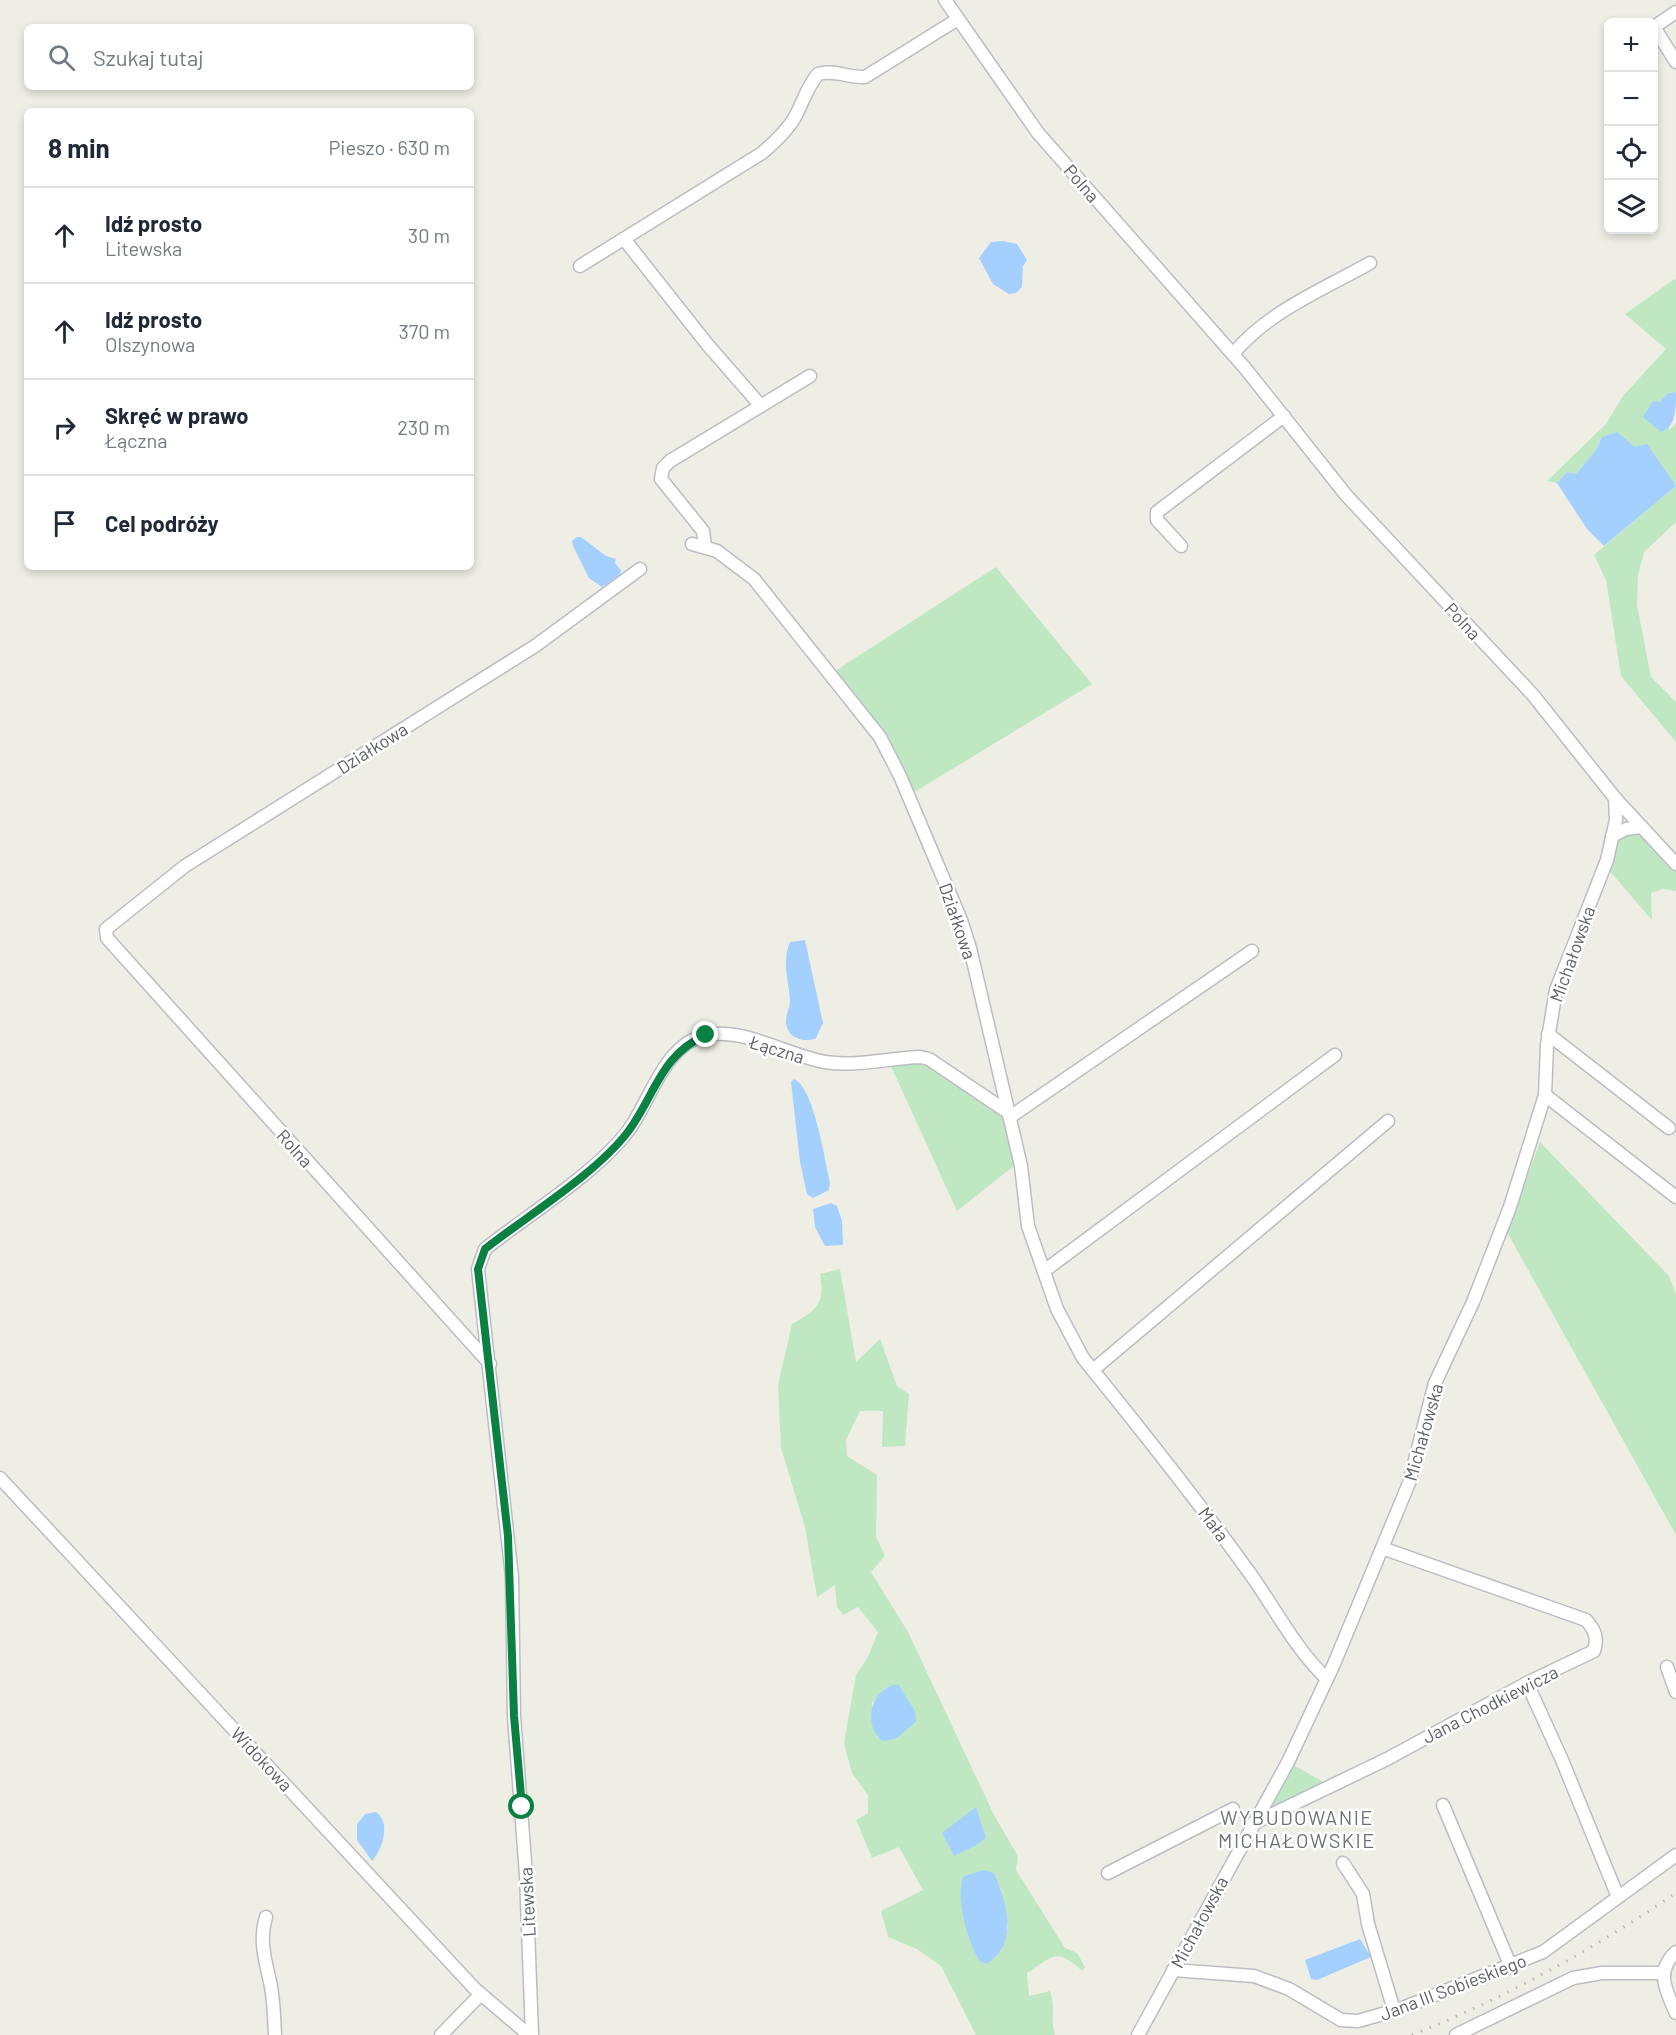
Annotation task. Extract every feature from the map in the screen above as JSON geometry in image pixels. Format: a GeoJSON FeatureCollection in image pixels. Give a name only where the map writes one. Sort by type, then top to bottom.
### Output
{"type":"FeatureCollection","features":[{"type":"Feature","properties":{"kind":"street","name":"Polna"},"geometry":{"type":"LineString","coordinates":[[945,0],[1038,133],[1233,354],[1346,495],[1533,695],[1615,798],[1676,864]]}},
{"type":"Feature","properties":{"kind":"street"},"geometry":{"type":"LineString","coordinates":[[1658,24],[1676,12]]}},
{"type":"Feature","properties":{"kind":"street"},"geometry":{"type":"LineString","coordinates":[[580,266],[739,170],[777,141],[793,121],[802,98],[818,74],[827,72],[851,78],[870,75],[958,19]]}},
{"type":"Feature","properties":{"kind":"street"},"geometry":{"type":"LineString","coordinates":[[1658,35],[1676,62]]}},
{"type":"Feature","properties":{"kind":"street"},"geometry":{"type":"LineString","coordinates":[[624,239],[707,344],[761,406]]}},
{"type":"Feature","properties":{"kind":"street"},"geometry":{"type":"LineString","coordinates":[[1233,354],[1247,336],[1270,320],[1370,263]]}},
{"type":"Feature","properties":{"kind":"street"},"geometry":{"type":"LineString","coordinates":[[705,546],[703,531],[661,479],[663,468],[810,376]]}},
{"type":"Feature","properties":{"kind":"street"},"geometry":{"type":"LineString","coordinates":[[1181,546],[1157,520],[1157,512],[1284,416]]}},
{"type":"Feature","properties":{"kind":"street","name":"Działkowa"},"geometry":{"type":"LineString","coordinates":[[692,544],[705,546],[736,563],[754,579],[880,736],[890,755],[964,929],[1021,1166],[1028,1226],[1069,1335],[1094,1371]]}},
{"type":"Feature","properties":{"kind":"street","name":"Działkowa"},"geometry":{"type":"LineString","coordinates":[[106,930],[185,866],[536,646],[640,569]]}},
{"type":"Feature","properties":{"kind":"street","name":"Michałowska"},"geometry":{"type":"LineString","coordinates":[[1138,2035],[1251,1824],[1288,1762],[1327,1679],[1409,1483],[1435,1383],[1473,1302],[1510,1207],[1545,1095],[1548,1034],[1556,990],[1607,860],[1616,820],[1615,798]]}},
{"type":"Feature","properties":{"kind":"street"},"geometry":{"type":"LineString","coordinates":[[1612,836],[1626,829],[1641,827]]}},
{"type":"Feature","properties":{"kind":"street","name":"Rolna"},"geometry":{"type":"LineString","coordinates":[[106,930],[107,938],[489,1364]]}},
{"type":"Feature","properties":{"kind":"street"},"geometry":{"type":"LineString","coordinates":[[1009,1115],[1252,951]]}},
{"type":"Feature","properties":{"kind":"street","name":"Łączna"},"geometry":{"type":"LineString","coordinates":[[480,1256],[485,1249],[607,1155],[630,1129],[670,1059],[688,1043],[706,1035],[725,1034],[772,1046],[800,1057],[828,1062],[920,1057],[929,1059],[1009,1115]]}},
{"type":"Feature","properties":{"kind":"street"},"geometry":{"type":"LineString","coordinates":[[1548,1034],[1669,1128]]}},
{"type":"Feature","properties":{"kind":"street"},"geometry":{"type":"LineString","coordinates":[[1044,1271],[1335,1055]]}},
{"type":"Feature","properties":{"kind":"street"},"geometry":{"type":"LineString","coordinates":[[1545,1095],[1676,1197]]}},
{"type":"Feature","properties":{"kind":"street"},"geometry":{"type":"LineString","coordinates":[[1094,1371],[1388,1121]]}},
{"type":"Feature","properties":{"kind":"street","name":"Litewska"},"geometry":{"type":"LineString","coordinates":[[480,1256],[478,1269],[512,1577],[514,1716],[526,1875],[530,2035]]}},
{"type":"Feature","properties":{"kind":"street","name":"Mała"},"geometry":{"type":"LineString","coordinates":[[1094,1371],[1189,1490],[1265,1593],[1309,1662],[1327,1679]]}},
{"type":"Feature","properties":{"kind":"street","name":"Widokowa"},"geometry":{"type":"LineString","coordinates":[[0,1478],[481,1994],[530,2035]]}},
{"type":"Feature","properties":{"kind":"street","name":"Jana Chodkiewicza"},"geometry":{"type":"LineString","coordinates":[[1251,1824],[1387,1759],[1527,1683],[1594,1651],[1597,1643],[1595,1630],[1586,1620],[1382,1548]]}},
{"type":"Feature","properties":{"kind":"street"},"geometry":{"type":"LineString","coordinates":[[1667,1667],[1676,1692]]}},
{"type":"Feature","properties":{"kind":"street"},"geometry":{"type":"LineString","coordinates":[[1527,1683],[1562,1760],[1618,1897]]}},
{"type":"Feature","properties":{"kind":"street"},"geometry":{"type":"LineString","coordinates":[[1443,1804],[1511,1966]]}},
{"type":"Feature","properties":{"kind":"street"},"geometry":{"type":"LineString","coordinates":[[1108,1873],[1233,1809]]}},
{"type":"Feature","properties":{"kind":"street","name":"Jana III Sobieskiego"},"geometry":{"type":"LineString","coordinates":[[1173,1970],[1254,1976],[1289,1989],[1341,2020],[1358,2021],[1395,2010],[1543,1952],[1676,1855]]}},
{"type":"Feature","properties":{"kind":"street"},"geometry":{"type":"LineString","coordinates":[[1342,1863],[1363,1894],[1368,1924],[1395,2010]]}},
{"type":"Feature","properties":{"kind":"street"},"geometry":{"type":"LineString","coordinates":[[266,1917],[261,1934],[271,1984],[275,2035]]}},
{"type":"Feature","properties":{"kind":"street"},"geometry":{"type":"LineString","coordinates":[[1676,1953],[1669,1959],[1663,1973],[1667,1993],[1676,2013]]}},
{"type":"Feature","properties":{"kind":"street"},"geometry":{"type":"LineString","coordinates":[[1456,2035],[1573,1978],[1602,1973],[1663,1973]]}},
{"type":"Feature","properties":{"kind":"street"},"geometry":{"type":"LineString","coordinates":[[441,2035],[481,1994]]}},
{"type":"Feature","properties":{"kind":"green space"},"geometry":{"type":"Polygon","coordinates":[[[1676,278],[1676,392],[1668,393],[1660,402],[1670,430],[1676,423],[1676,486],[1635,448],[1602,437],[1596,450],[1576,474],[1567,472],[1557,483],[1547,481],[1606,424],[1623,396],[1666,349],[1625,314],[1676,278]]]}},
{"type":"Feature","properties":{"kind":"green space"},"geometry":{"type":"Polygon","coordinates":[[[1676,486],[1676,522],[1644,552],[1638,575],[1637,605],[1651,677],[1676,702],[1676,742],[1621,676],[1606,580],[1594,555],[1676,486]]]}},
{"type":"Feature","properties":{"kind":"green space"},"geometry":{"type":"Polygon","coordinates":[[[996,567],[1092,684],[913,793],[888,738],[832,673],[996,567]]]}},
{"type":"Feature","properties":{"kind":"green space"},"geometry":{"type":"Polygon","coordinates":[[[1631,832],[1642,832],[1676,871],[1676,891],[1663,889],[1651,893],[1652,920],[1608,869],[1615,843],[1631,832]]]}},
{"type":"Feature","properties":{"kind":"green space"},"geometry":{"type":"Polygon","coordinates":[[[927,1062],[1005,1115],[1015,1165],[957,1211],[890,1064],[927,1062]]]}},
{"type":"Feature","properties":{"kind":"green space"},"geometry":{"type":"Polygon","coordinates":[[[1540,1142],[1669,1276],[1676,1294],[1676,1535],[1507,1232],[1540,1142]]]}},
{"type":"Feature","properties":{"kind":"green space"},"geometry":{"type":"Polygon","coordinates":[[[840,1269],[856,1362],[880,1339],[897,1386],[909,1394],[905,1446],[882,1447],[883,1411],[860,1411],[846,1440],[847,1456],[877,1475],[876,1537],[885,1556],[871,1572],[908,1632],[994,1815],[1018,1856],[1016,1870],[1065,1948],[1077,1953],[1085,1967],[1082,1971],[1066,1959],[1055,1957],[1027,1973],[1029,1996],[1050,1991],[1055,2035],[976,2035],[941,1966],[917,1949],[888,1937],[881,1911],[923,1890],[899,1847],[872,1858],[856,1820],[868,1813],[868,1795],[852,1773],[844,1743],[856,1675],[868,1657],[878,1632],[858,1607],[843,1615],[837,1606],[835,1585],[817,1597],[805,1527],[781,1448],[778,1385],[792,1324],[818,1305],[821,1292],[820,1274],[840,1269]],[[888,1686],[872,1703],[878,1738],[897,1738],[916,1722],[888,1686]],[[1000,1886],[976,1955],[980,1962],[987,1964],[1008,1929],[1000,1886]]]}},
{"type":"Feature","properties":{"kind":"green space"},"geometry":{"type":"Polygon","coordinates":[[[1290,1763],[1327,1784],[1263,1815],[1290,1763]]]}},
{"type":"Feature","properties":{"kind":"water"},"geometry":{"type":"Polygon","coordinates":[[[1003,241],[1017,244],[1027,260],[1023,266],[1022,287],[1016,293],[1009,294],[993,284],[979,258],[991,242],[1003,241]]]}},
{"type":"Feature","properties":{"kind":"water"},"geometry":{"type":"Polygon","coordinates":[[[1676,392],[1672,422],[1666,430],[1661,432],[1643,417],[1653,401],[1660,402],[1668,393],[1676,392]]]}},
{"type":"Feature","properties":{"kind":"water"},"geometry":{"type":"Polygon","coordinates":[[[1617,432],[1635,447],[1647,444],[1676,486],[1604,546],[1587,529],[1557,483],[1567,472],[1576,474],[1596,450],[1602,437],[1617,432]]]}},
{"type":"Feature","properties":{"kind":"water"},"geometry":{"type":"Polygon","coordinates":[[[581,537],[606,556],[616,559],[615,563],[621,570],[620,575],[602,587],[589,578],[573,546],[572,541],[581,537]]]}},
{"type":"Feature","properties":{"kind":"water"},"geometry":{"type":"Polygon","coordinates":[[[805,940],[823,1023],[816,1038],[811,1040],[796,1038],[786,1026],[790,1002],[786,964],[787,950],[790,942],[805,940]]]}},
{"type":"Feature","properties":{"kind":"water"},"geometry":{"type":"Polygon","coordinates":[[[794,1079],[801,1085],[813,1110],[830,1182],[829,1190],[813,1198],[807,1194],[800,1162],[791,1082],[794,1079]]]}},
{"type":"Feature","properties":{"kind":"water"},"geometry":{"type":"Polygon","coordinates":[[[831,1203],[837,1206],[842,1221],[843,1245],[825,1246],[815,1227],[813,1209],[831,1203]]]}},
{"type":"Feature","properties":{"kind":"water"},"geometry":{"type":"Polygon","coordinates":[[[898,1684],[915,1711],[916,1722],[897,1738],[883,1741],[873,1727],[872,1710],[880,1693],[898,1684]]]}},
{"type":"Feature","properties":{"kind":"water"},"geometry":{"type":"Polygon","coordinates":[[[976,1807],[986,1838],[954,1856],[942,1833],[976,1807]]]}},
{"type":"Feature","properties":{"kind":"water"},"geometry":{"type":"Polygon","coordinates":[[[376,1812],[383,1822],[384,1836],[372,1861],[357,1840],[357,1824],[365,1814],[376,1812]]]}},
{"type":"Feature","properties":{"kind":"water"},"geometry":{"type":"Polygon","coordinates":[[[984,1870],[994,1873],[1003,1897],[1007,1922],[1007,1934],[1003,1945],[997,1955],[987,1964],[980,1962],[975,1954],[964,1919],[961,1895],[964,1876],[984,1870]]]}},
{"type":"Feature","properties":{"kind":"water"},"geometry":{"type":"Polygon","coordinates":[[[1360,1939],[1371,1957],[1317,1980],[1311,1979],[1305,1960],[1360,1939]]]}},
{"type":"Feature","properties":{"kind":"railway"},"geometry":{"type":"LineString","coordinates":[[1412,2035],[1515,1989],[1613,1934],[1676,1893]]}},
{"type":"Feature","properties":{"kind":"district","name":"WYBUDOWANIE MICHAŁOWSKIE"},"geometry":{"type":"Point","coordinates":[1297,1828]}},
{"type":"Feature","properties":{"kind":"route"},"geometry":{"type":"LineString","coordinates":[[522,1807],[514,1716],[512,1577],[478,1269],[480,1256],[485,1249],[526,1216],[607,1155],[630,1129],[670,1059],[688,1043],[706,1035]]}}]}
